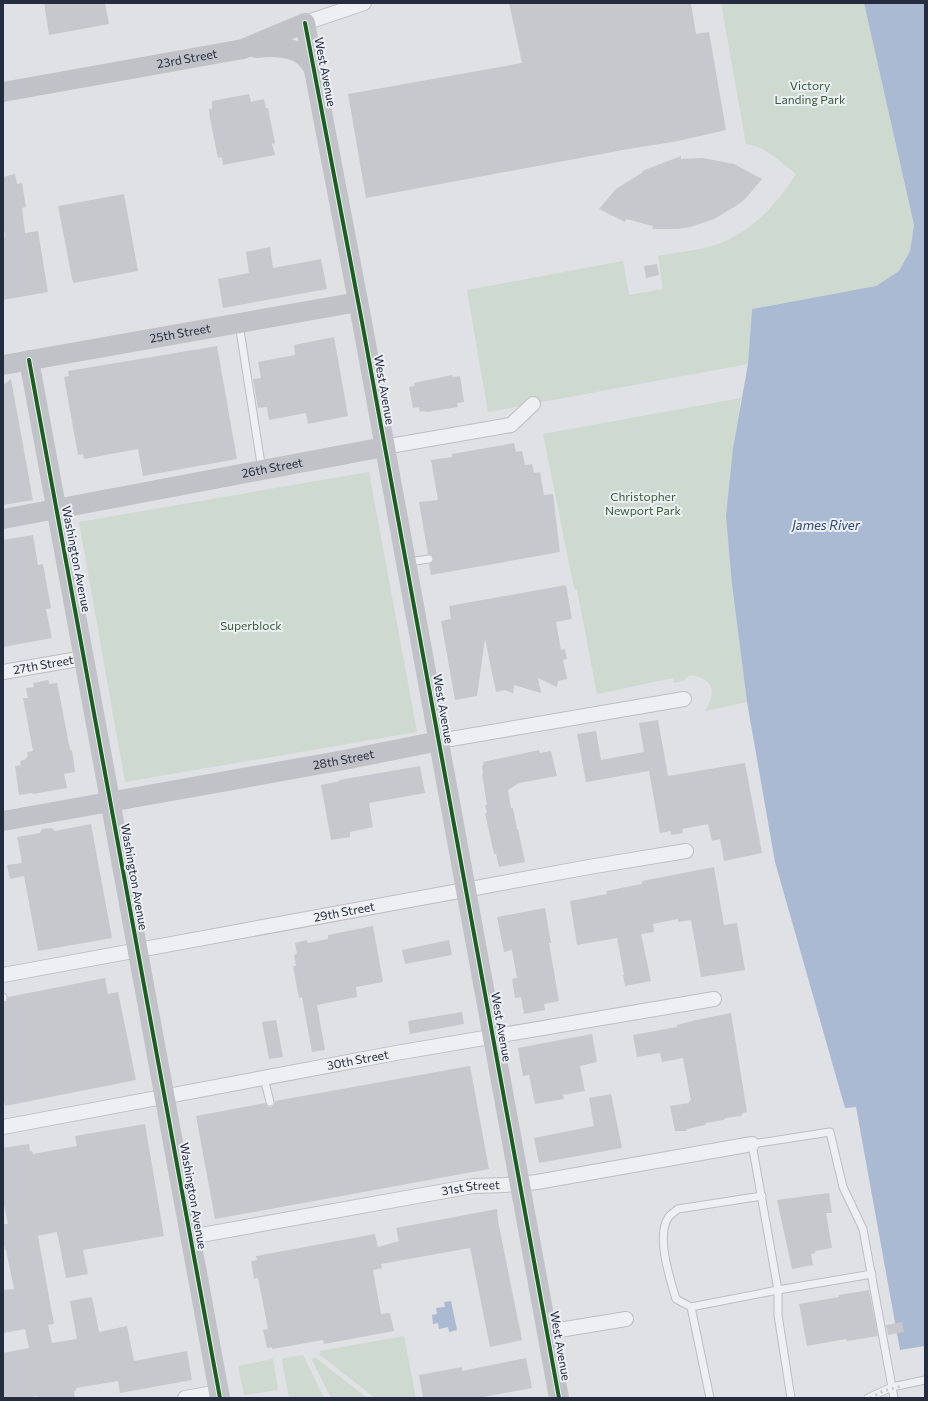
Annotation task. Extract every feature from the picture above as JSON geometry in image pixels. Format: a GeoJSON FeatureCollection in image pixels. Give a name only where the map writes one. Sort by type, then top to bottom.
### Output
{"type":"FeatureCollection","features":[{"type":"Feature","properties":{"kind":"street","name":"23rd Street"},"geometry":{"type":"LineString","coordinates":[[3,92],[243,49],[305,23],[364,3]]}},
{"type":"Feature","properties":{"kind":"street","name":"West Avenue"},"geometry":{"type":"LineString","coordinates":[[305,23],[358,302],[559,1398]]}},
{"type":"Feature","properties":{"kind":"street"},"geometry":{"type":"LineString","coordinates":[[243,49],[271,46],[296,51],[305,57],[314,68]]}},
{"type":"Feature","properties":{"kind":"street","name":"25th Street"},"geometry":{"type":"LineString","coordinates":[[3,365],[358,302]]}},
{"type":"Feature","properties":{"kind":"street","name":"Washington Avenue"},"geometry":{"type":"LineString","coordinates":[[29,360],[219,1395]]}},
{"type":"Feature","properties":{"kind":"street","name":"26th Street"},"geometry":{"type":"LineString","coordinates":[[3,519],[262,470],[512,426],[533,404]]}},
{"type":"Feature","properties":{"kind":"street","name":"27th Street"},"geometry":{"type":"LineString","coordinates":[[3,672],[84,658]]}},
{"type":"Feature","properties":{"kind":"street","name":"28th Street"},"geometry":{"type":"LineString","coordinates":[[3,821],[344,760],[492,731],[684,699]]}},
{"type":"Feature","properties":{"kind":"street","name":"29th Street"},"geometry":{"type":"LineString","coordinates":[[3,974],[589,867],[686,851]]}},
{"type":"Feature","properties":{"kind":"street","name":"30th Street"},"geometry":{"type":"LineString","coordinates":[[3,1126],[493,1037],[714,999]]}},
{"type":"Feature","properties":{"kind":"street","name":"31st Street"},"geometry":{"type":"LineString","coordinates":[[190,1237],[473,1186],[520,1183],[752,1144]]}},
{"type":"Feature","properties":{"kind":"street"},"geometry":{"type":"LineString","coordinates":[[547,1332],[626,1319]]}},
{"type":"Feature","properties":{"kind":"street"},"geometry":{"type":"LineString","coordinates":[[185,1398],[219,1395]]}},
{"type":"Feature","properties":{"kind":"lane"},"geometry":{"type":"LineString","coordinates":[[238,323],[262,470]]}},
{"type":"Feature","properties":{"kind":"lane"},"geometry":{"type":"LineString","coordinates":[[406,562],[429,559]]}},
{"type":"Feature","properties":{"kind":"lane"},"geometry":{"type":"LineString","coordinates":[[264,1078],[270,1102]]}},
{"type":"Feature","properties":{"kind":"lane"},"geometry":{"type":"LineString","coordinates":[[791,1398],[778,1315],[778,1290],[752,1144],[830,1132],[843,1187],[863,1229],[894,1398]]}},
{"type":"Feature","properties":{"kind":"lane"},"geometry":{"type":"LineString","coordinates":[[762,1196],[678,1209],[668,1217],[663,1233],[667,1268],[676,1299],[691,1307],[872,1274]]}},
{"type":"Feature","properties":{"kind":"lane"},"geometry":{"type":"LineString","coordinates":[[691,1307],[710,1398]]}},
{"type":"Feature","properties":{"kind":"lane"},"geometry":{"type":"LineString","coordinates":[[868,1398],[892,1387],[925,1380]]}},
{"type":"Feature","properties":{"kind":"green space","name":"Victory Landing Park"},"geometry":{"type":"Polygon","coordinates":[[[721,3],[864,3],[914,225],[910,251],[899,271],[876,286],[752,309],[748,364],[488,412],[467,290],[623,261],[629,295],[663,289],[658,256],[708,247],[728,240],[740,233],[762,217],[796,174],[766,151],[753,145],[746,144],[721,3]]]}},
{"type":"Feature","properties":{"kind":"green space","name":"Christopher Newport Park"},"geometry":{"type":"Polygon","coordinates":[[[741,398],[733,448],[732,584],[747,702],[705,711],[711,698],[711,687],[704,679],[690,675],[683,681],[674,683],[673,678],[597,694],[577,590],[574,588],[543,434],[741,398]]]}},
{"type":"Feature","properties":{"kind":"green space","name":"Superblock"},"geometry":{"type":"Polygon","coordinates":[[[369,472],[417,732],[125,782],[79,522],[369,472]]]}},
{"type":"Feature","properties":{"kind":"green space"},"geometry":{"type":"Polygon","coordinates":[[[404,1336],[416,1398],[375,1398],[319,1354],[320,1351],[404,1336]]]}},
{"type":"Feature","properties":{"kind":"green space"},"geometry":{"type":"Polygon","coordinates":[[[303,1355],[324,1398],[289,1398],[282,1361],[284,1358],[303,1355]]]}},
{"type":"Feature","properties":{"kind":"green space"},"geometry":{"type":"Polygon","coordinates":[[[313,1358],[316,1358],[367,1398],[331,1398],[312,1360],[313,1358]]]}},
{"type":"Feature","properties":{"kind":"green space"},"geometry":{"type":"Polygon","coordinates":[[[273,1359],[278,1390],[244,1395],[238,1366],[273,1359]]]}},
{"type":"Feature","properties":{"kind":"water","name":"James River"},"geometry":{"type":"Polygon","coordinates":[[[864,3],[925,3],[925,1346],[900,1350],[856,1107],[845,1108],[775,862],[747,702],[732,584],[726,516],[733,448],[748,364],[752,309],[876,286],[899,271],[910,251],[914,225],[864,3]]]}},
{"type":"Feature","properties":{"kind":"water"},"geometry":{"type":"Polygon","coordinates":[[[451,1301],[457,1330],[449,1332],[448,1327],[439,1329],[438,1323],[433,1324],[432,1315],[437,1314],[436,1308],[445,1307],[444,1302],[451,1301]]]}},
{"type":"Feature","properties":{"kind":"building"},"geometry":{"type":"Polygon","coordinates":[[[44,3],[105,3],[109,24],[49,35],[44,3]]]}},
{"type":"Feature","properties":{"kind":"building"},"geometry":{"type":"Polygon","coordinates":[[[509,3],[691,3],[696,34],[709,32],[726,130],[678,141],[366,198],[348,94],[522,63],[509,3]]]}},
{"type":"Feature","properties":{"kind":"building"},"geometry":{"type":"Polygon","coordinates":[[[249,94],[251,102],[264,99],[266,108],[268,108],[275,143],[272,144],[275,155],[223,165],[222,157],[218,158],[217,154],[209,109],[212,109],[212,101],[249,94]]]}},
{"type":"Feature","properties":{"kind":"building"},"geometry":{"type":"Polygon","coordinates":[[[681,156],[681,159],[703,158],[734,164],[762,179],[746,198],[736,206],[714,219],[690,227],[678,229],[652,229],[653,226],[626,219],[625,222],[599,209],[616,189],[643,172],[642,171],[681,156]]]}},
{"type":"Feature","properties":{"kind":"building"},"geometry":{"type":"Polygon","coordinates":[[[15,174],[17,184],[22,183],[26,207],[22,208],[25,233],[38,231],[48,292],[3,300],[3,237],[5,237],[3,225],[3,177],[15,174]]]}},
{"type":"Feature","properties":{"kind":"building"},"geometry":{"type":"Polygon","coordinates":[[[124,194],[138,271],[74,283],[58,206],[124,194]]]}},
{"type":"Feature","properties":{"kind":"building"},"geometry":{"type":"Polygon","coordinates":[[[270,247],[273,268],[321,259],[327,289],[223,308],[218,279],[249,273],[246,252],[270,247]]]}},
{"type":"Feature","properties":{"kind":"building"},"geometry":{"type":"Polygon","coordinates":[[[657,264],[659,275],[646,278],[644,266],[657,264]]]}},
{"type":"Feature","properties":{"kind":"building"},"geometry":{"type":"Polygon","coordinates":[[[334,337],[348,416],[308,424],[306,413],[269,420],[267,407],[258,408],[253,379],[261,378],[258,362],[295,355],[294,345],[334,337]]]}},
{"type":"Feature","properties":{"kind":"building"},"geometry":{"type":"Polygon","coordinates":[[[217,346],[237,459],[143,476],[138,449],[84,459],[83,454],[78,455],[64,377],[69,376],[68,371],[217,346]]]}},
{"type":"Feature","properties":{"kind":"building"},"geometry":{"type":"Polygon","coordinates":[[[452,375],[453,377],[460,376],[464,402],[457,403],[458,407],[427,412],[420,412],[419,407],[413,408],[409,387],[415,386],[414,383],[452,375]]]}},
{"type":"Feature","properties":{"kind":"building"},"geometry":{"type":"Polygon","coordinates":[[[11,379],[33,500],[3,505],[3,385],[11,379]]]}},
{"type":"Feature","properties":{"kind":"building"},"geometry":{"type":"Polygon","coordinates":[[[514,443],[516,452],[522,451],[525,465],[532,464],[534,473],[540,472],[544,495],[553,494],[560,552],[431,575],[429,564],[434,558],[428,554],[419,502],[438,500],[431,460],[452,457],[452,454],[514,443]]]}},
{"type":"Feature","properties":{"kind":"building"},"geometry":{"type":"Polygon","coordinates":[[[33,535],[38,565],[43,564],[51,608],[46,609],[52,638],[3,647],[3,540],[33,535]]]}},
{"type":"Feature","properties":{"kind":"building"},"geometry":{"type":"Polygon","coordinates":[[[566,585],[572,619],[556,622],[561,650],[565,649],[567,659],[563,660],[567,679],[558,681],[557,687],[538,678],[541,693],[514,685],[513,693],[505,690],[496,692],[485,639],[477,696],[455,700],[441,621],[451,619],[449,606],[566,585]]]}},
{"type":"Feature","properties":{"kind":"building"},"geometry":{"type":"Polygon","coordinates":[[[48,680],[49,684],[57,683],[70,750],[72,750],[75,772],[64,774],[67,788],[19,795],[15,766],[21,765],[20,761],[28,757],[27,752],[33,751],[23,698],[28,698],[26,688],[34,687],[33,683],[48,680]]]}},
{"type":"Feature","properties":{"kind":"building"},"geometry":{"type":"Polygon","coordinates":[[[658,720],[668,776],[745,763],[762,853],[724,861],[720,839],[712,841],[708,824],[682,829],[683,833],[671,835],[671,831],[660,833],[649,771],[586,782],[577,734],[596,731],[601,760],[644,752],[639,723],[658,720]]]}},
{"type":"Feature","properties":{"kind":"building"},"geometry":{"type":"Polygon","coordinates":[[[539,750],[540,753],[551,751],[557,776],[519,783],[508,790],[511,808],[513,808],[525,862],[499,867],[496,854],[494,854],[485,813],[487,813],[485,805],[487,805],[482,774],[482,765],[484,765],[483,762],[539,750]]]}},
{"type":"Feature","properties":{"kind":"building"},"geometry":{"type":"Polygon","coordinates":[[[420,766],[425,793],[369,803],[373,827],[350,832],[350,837],[331,840],[321,785],[340,781],[339,780],[420,766]]]}},
{"type":"Feature","properties":{"kind":"building"},"geometry":{"type":"Polygon","coordinates":[[[91,824],[112,938],[38,951],[24,876],[10,879],[7,865],[22,863],[17,837],[40,833],[42,829],[51,828],[55,831],[91,824]]]}},
{"type":"Feature","properties":{"kind":"building"},"geometry":{"type":"Polygon","coordinates":[[[714,867],[724,925],[737,923],[745,970],[701,977],[691,920],[678,922],[678,919],[653,924],[654,932],[641,934],[651,981],[625,986],[617,938],[577,945],[570,901],[607,894],[606,891],[642,884],[642,881],[714,867]]]}},
{"type":"Feature","properties":{"kind":"building"},"geometry":{"type":"Polygon","coordinates":[[[545,908],[551,943],[549,943],[559,1001],[544,1004],[545,1010],[524,1014],[521,997],[515,998],[512,979],[517,978],[512,950],[504,952],[497,917],[545,908]]]}},
{"type":"Feature","properties":{"kind":"building"},"geometry":{"type":"Polygon","coordinates":[[[373,926],[383,982],[356,987],[357,997],[317,1005],[325,1050],[312,1052],[302,997],[299,998],[293,966],[296,966],[294,955],[297,954],[295,943],[307,940],[308,943],[328,939],[328,935],[373,926]]]}},
{"type":"Feature","properties":{"kind":"building"},"geometry":{"type":"Polygon","coordinates":[[[449,940],[452,955],[405,964],[402,950],[449,940]]]}},
{"type":"Feature","properties":{"kind":"building"},"geometry":{"type":"Polygon","coordinates":[[[105,978],[108,994],[118,992],[136,1080],[5,1106],[3,1096],[3,1003],[7,1001],[8,997],[105,978]]]}},
{"type":"Feature","properties":{"kind":"building"},"geometry":{"type":"Polygon","coordinates":[[[462,1012],[464,1024],[410,1034],[408,1021],[462,1012]]]}},
{"type":"Feature","properties":{"kind":"building"},"geometry":{"type":"Polygon","coordinates":[[[731,1013],[747,1112],[743,1113],[741,1116],[706,1123],[705,1125],[687,1129],[686,1131],[675,1131],[670,1106],[689,1103],[689,1101],[691,1101],[683,1058],[662,1062],[660,1053],[637,1057],[633,1035],[677,1027],[677,1025],[696,1020],[731,1013]]]}},
{"type":"Feature","properties":{"kind":"building"},"geometry":{"type":"Polygon","coordinates":[[[276,1020],[283,1057],[269,1059],[262,1022],[276,1020]]]}},
{"type":"Feature","properties":{"kind":"building"},"geometry":{"type":"Polygon","coordinates":[[[592,1034],[597,1062],[580,1066],[585,1091],[563,1095],[564,1099],[535,1104],[529,1075],[523,1076],[518,1048],[592,1034]]]}},
{"type":"Feature","properties":{"kind":"building"},"geometry":{"type":"Polygon","coordinates":[[[470,1066],[489,1169],[215,1219],[196,1116],[265,1103],[267,1106],[271,1107],[274,1105],[275,1101],[470,1066]]]}},
{"type":"Feature","properties":{"kind":"building"},"geometry":{"type":"Polygon","coordinates":[[[611,1094],[622,1148],[539,1163],[534,1138],[594,1126],[589,1098],[611,1094]]]}},
{"type":"Feature","properties":{"kind":"building"},"geometry":{"type":"Polygon","coordinates":[[[145,1124],[164,1236],[83,1250],[88,1274],[66,1278],[57,1232],[38,1236],[54,1324],[48,1325],[52,1343],[77,1339],[70,1301],[92,1297],[99,1332],[127,1326],[134,1361],[187,1351],[192,1380],[120,1393],[118,1381],[76,1388],[76,1391],[74,1391],[75,1398],[38,1398],[37,1396],[26,1398],[3,1398],[3,1353],[29,1348],[25,1329],[3,1333],[3,1290],[14,1289],[3,1239],[3,1224],[8,1224],[3,1200],[3,1148],[29,1144],[30,1151],[32,1151],[33,1154],[77,1146],[75,1136],[145,1124]]]}},
{"type":"Feature","properties":{"kind":"building"},"geometry":{"type":"Polygon","coordinates":[[[829,1193],[832,1213],[826,1213],[832,1248],[815,1251],[815,1253],[811,1254],[813,1265],[792,1269],[777,1200],[829,1193]]]}},
{"type":"Feature","properties":{"kind":"building"},"geometry":{"type":"Polygon","coordinates":[[[497,1209],[498,1221],[522,1340],[490,1347],[470,1248],[381,1264],[382,1268],[373,1270],[381,1314],[390,1313],[394,1331],[324,1344],[323,1340],[272,1349],[272,1347],[267,1348],[263,1330],[268,1329],[258,1278],[254,1279],[251,1261],[257,1260],[256,1256],[375,1234],[378,1247],[399,1241],[396,1228],[497,1209]]]}},
{"type":"Feature","properties":{"kind":"building"},"geometry":{"type":"Polygon","coordinates":[[[869,1290],[878,1336],[847,1341],[846,1339],[807,1346],[799,1304],[869,1290]]]}},
{"type":"Feature","properties":{"kind":"building"},"geometry":{"type":"Polygon","coordinates":[[[902,1322],[904,1332],[888,1335],[886,1325],[902,1322]]]}},
{"type":"Feature","properties":{"kind":"building"},"geometry":{"type":"Polygon","coordinates":[[[526,1358],[532,1388],[478,1398],[423,1398],[419,1375],[462,1367],[462,1371],[526,1358]]]}},
{"type":"Feature","properties":{"kind":"railway"},"geometry":{"type":"LineString","coordinates":[[870,1398],[883,1391],[902,1386]]}},
{"type":"Feature","properties":{"kind":"cycle path"},"geometry":{"type":"LineString","coordinates":[[305,23],[362,322],[559,1398]]}},
{"type":"Feature","properties":{"kind":"cycle path"},"geometry":{"type":"LineString","coordinates":[[29,360],[220,1398]]}}]}
